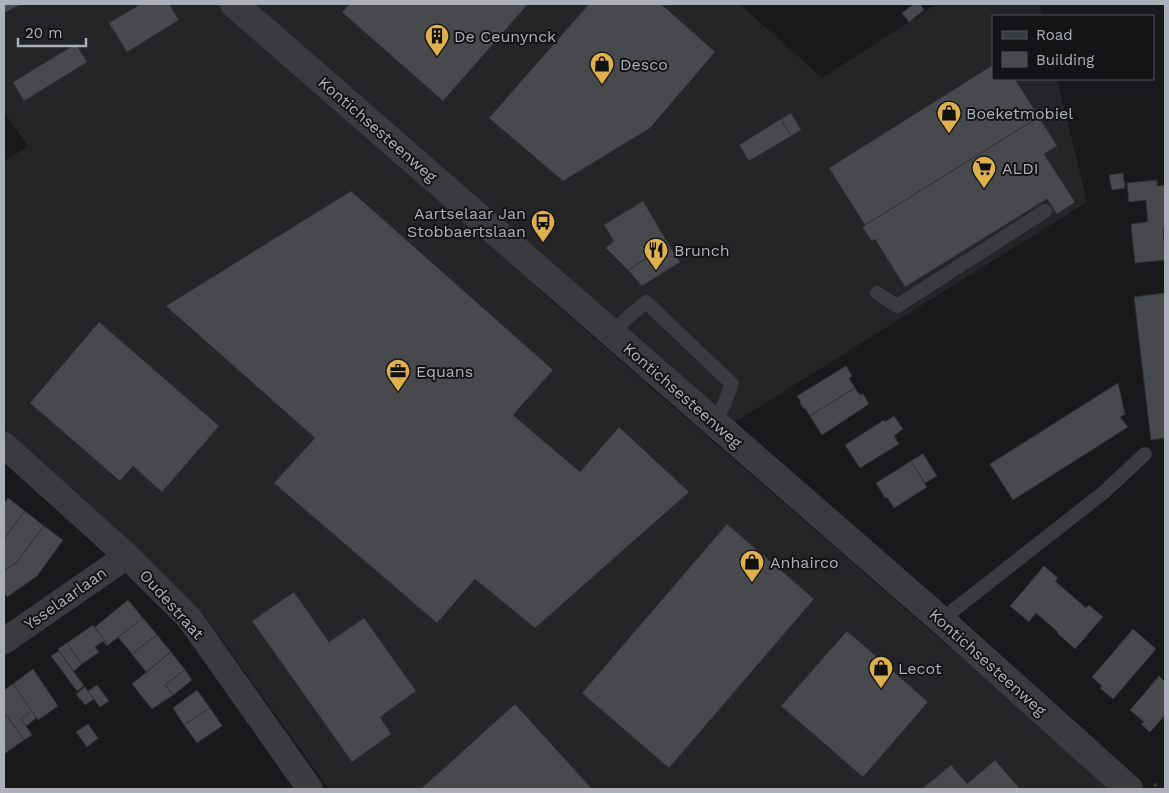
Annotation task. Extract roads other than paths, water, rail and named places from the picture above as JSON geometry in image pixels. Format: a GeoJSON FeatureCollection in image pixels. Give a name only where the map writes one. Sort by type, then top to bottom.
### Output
{"type":"FeatureCollection","features":[{"type":"Feature","properties":{"kind":"street","name":"Kontichsesteenweg"},"geometry":{"type":"LineString","coordinates":[[234,4],[941,620],[1129,789]]}},
{"type":"Feature","properties":{"kind":"street","name":"Oudestraat"},"geometry":{"type":"LineString","coordinates":[[4,445],[127,556],[190,619],[310,789]]}},
{"type":"Feature","properties":{"kind":"street","name":"Ysselaarlaan"},"geometry":{"type":"LineString","coordinates":[[4,641],[127,556]]}},
{"type":"Feature","properties":{"kind":"lane"},"geometry":{"type":"LineString","coordinates":[[877,293],[897,306],[1045,210]]}},
{"type":"Feature","properties":{"kind":"lane"},"geometry":{"type":"LineString","coordinates":[[613,334],[625,320],[646,302],[732,384],[723,407],[712,420]]}},
{"type":"Feature","properties":{"kind":"lane"},"geometry":{"type":"LineString","coordinates":[[941,620],[1103,493],[1145,454]]}},
{"type":"Feature","properties":{"kind":"place","name":"De Ceunynck"},"geometry":{"type":"Point","coordinates":[437,57]}},
{"type":"Feature","properties":{"kind":"place","name":"Desco"},"geometry":{"type":"Point","coordinates":[602,85]}},
{"type":"Feature","properties":{"kind":"place","name":"Boeketmobiel"},"geometry":{"type":"Point","coordinates":[949,134]}},
{"type":"Feature","properties":{"kind":"place","name":"ALDI"},"geometry":{"type":"Point","coordinates":[984,189]}},
{"type":"Feature","properties":{"kind":"place","name":"Aartselaar Jan Stobbaertslaan"},"geometry":{"type":"Point","coordinates":[543,243]}},
{"type":"Feature","properties":{"kind":"place","name":"Brunch"},"geometry":{"type":"Point","coordinates":[656,271]}},
{"type":"Feature","properties":{"kind":"place","name":"Equans"},"geometry":{"type":"Point","coordinates":[398,392]}},
{"type":"Feature","properties":{"kind":"place","name":"Anhairco"},"geometry":{"type":"Point","coordinates":[752,583]}},
{"type":"Feature","properties":{"kind":"place","name":"Lecot"},"geometry":{"type":"Point","coordinates":[881,689]}}]}
